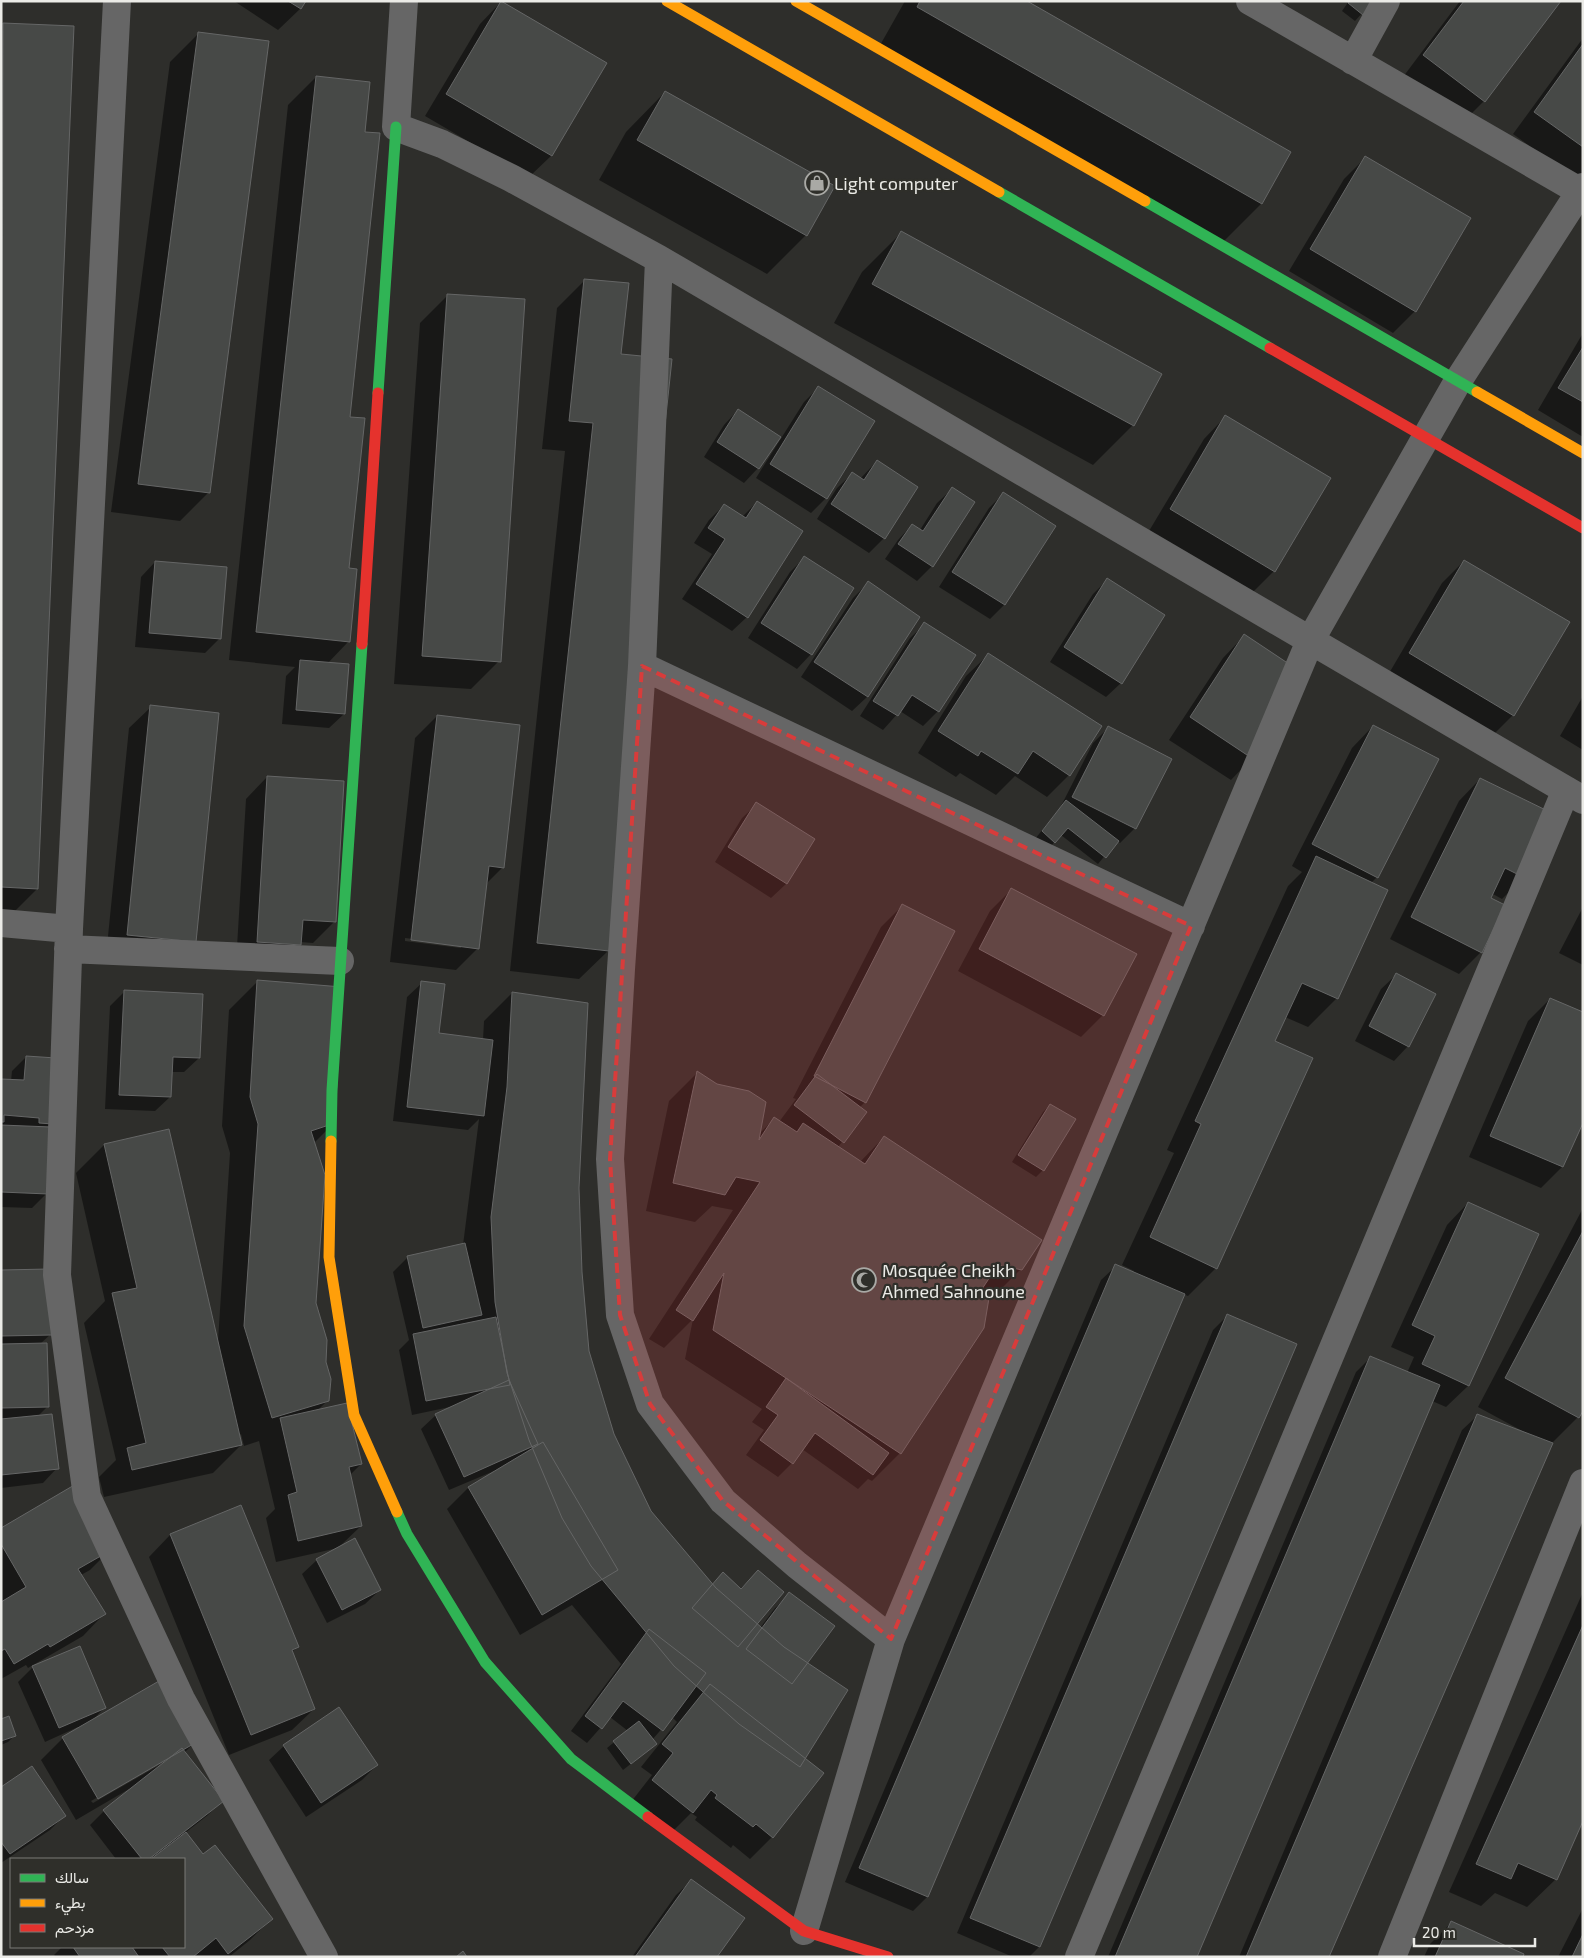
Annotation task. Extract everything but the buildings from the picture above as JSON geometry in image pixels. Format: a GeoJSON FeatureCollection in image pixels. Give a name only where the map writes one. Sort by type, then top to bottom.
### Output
{"type":"FeatureCollection","features":[{"type":"Feature","properties":{"kind":"street"},"geometry":{"type":"LineString","coordinates":[[117,1],[69,939],[57,1275],[88,1497],[181,1699],[324,1957]]}},
{"type":"Feature","properties":{"kind":"street"},"geometry":{"type":"LineString","coordinates":[[404,1],[332,1090],[329,1257],[354,1415],[407,1534],[485,1662],[571,1759],[675,1838],[804,1931],[888,1957]]}},
{"type":"Feature","properties":{"kind":"street"},"geometry":{"type":"LineString","coordinates":[[667,1],[1583,528]]}},
{"type":"Feature","properties":{"kind":"street"},"geometry":{"type":"LineString","coordinates":[[796,1],[1583,452]]}},
{"type":"Feature","properties":{"kind":"street"},"geometry":{"type":"LineString","coordinates":[[804,1931],[891,1638],[1310,640],[1458,381],[1582,191],[1250,1]]}},
{"type":"Feature","properties":{"kind":"street"},"geometry":{"type":"LineString","coordinates":[[1353,61],[1386,1]]}},
{"type":"Feature","properties":{"kind":"street"},"geometry":{"type":"LineString","coordinates":[[396,127],[442,144],[511,178],[660,259],[1574,795],[1079,1957]]}},
{"type":"Feature","properties":{"kind":"street"},"geometry":{"type":"LineString","coordinates":[[660,259],[642,666],[621,960],[610,1159],[620,1315],[650,1404],[723,1501],[797,1565],[891,1638]]}},
{"type":"Feature","properties":{"kind":"street"},"geometry":{"type":"LineString","coordinates":[[642,666],[1191,926]]}},
{"type":"Feature","properties":{"kind":"street"},"geometry":{"type":"LineString","coordinates":[[1,923],[69,939],[340,961]]}},
{"type":"Feature","properties":{"kind":"street"},"geometry":{"type":"LineString","coordinates":[[1392,1957],[1583,1483]]}},
{"type":"Feature","properties":{"kind":"highlighted area"},"geometry":{"type":"Polygon","coordinates":[[[642,666],[1191,926],[891,1639],[723,1501],[650,1404],[620,1315],[610,1159],[642,666]]]}},
{"type":"Feature","properties":{"kind":"traffic: fast"},"geometry":{"type":"LineString","coordinates":[[378,393],[396,127]]}},
{"type":"Feature","properties":{"kind":"traffic: fast"},"geometry":{"type":"LineString","coordinates":[[999,192],[1270,348]]}},
{"type":"Feature","properties":{"kind":"traffic: fast"},"geometry":{"type":"LineString","coordinates":[[1145,201],[1477,392]]}},
{"type":"Feature","properties":{"kind":"traffic: fast"},"geometry":{"type":"LineString","coordinates":[[331,1141],[332,1090],[362,644]]}},
{"type":"Feature","properties":{"kind":"traffic: fast"},"geometry":{"type":"LineString","coordinates":[[397,1512],[407,1534],[485,1662],[571,1759],[648,1817]]}},
{"type":"Feature","properties":{"kind":"traffic: slow"},"geometry":{"type":"LineString","coordinates":[[667,1],[999,192]]}},
{"type":"Feature","properties":{"kind":"traffic: slow"},"geometry":{"type":"LineString","coordinates":[[796,1],[1145,201]]}},
{"type":"Feature","properties":{"kind":"traffic: slow"},"geometry":{"type":"LineString","coordinates":[[1477,392],[1583,453]]}},
{"type":"Feature","properties":{"kind":"traffic: slow"},"geometry":{"type":"LineString","coordinates":[[331,1141],[329,1257],[354,1415],[397,1512]]}},
{"type":"Feature","properties":{"kind":"traffic: jam"},"geometry":{"type":"LineString","coordinates":[[1270,348],[1583,528]]}},
{"type":"Feature","properties":{"kind":"traffic: jam"},"geometry":{"type":"LineString","coordinates":[[362,644],[378,393]]}},
{"type":"Feature","properties":{"kind":"traffic: jam"},"geometry":{"type":"LineString","coordinates":[[648,1817],[804,1931],[888,1957]]}},
{"type":"Feature","properties":{"kind":"place","name":"Light computer"},"geometry":{"type":"Point","coordinates":[817,183]}},
{"type":"Feature","properties":{"kind":"place","name":"Mosquée Cheikh Ahmed Sahnoune"},"geometry":{"type":"Point","coordinates":[864,1280]}}]}
